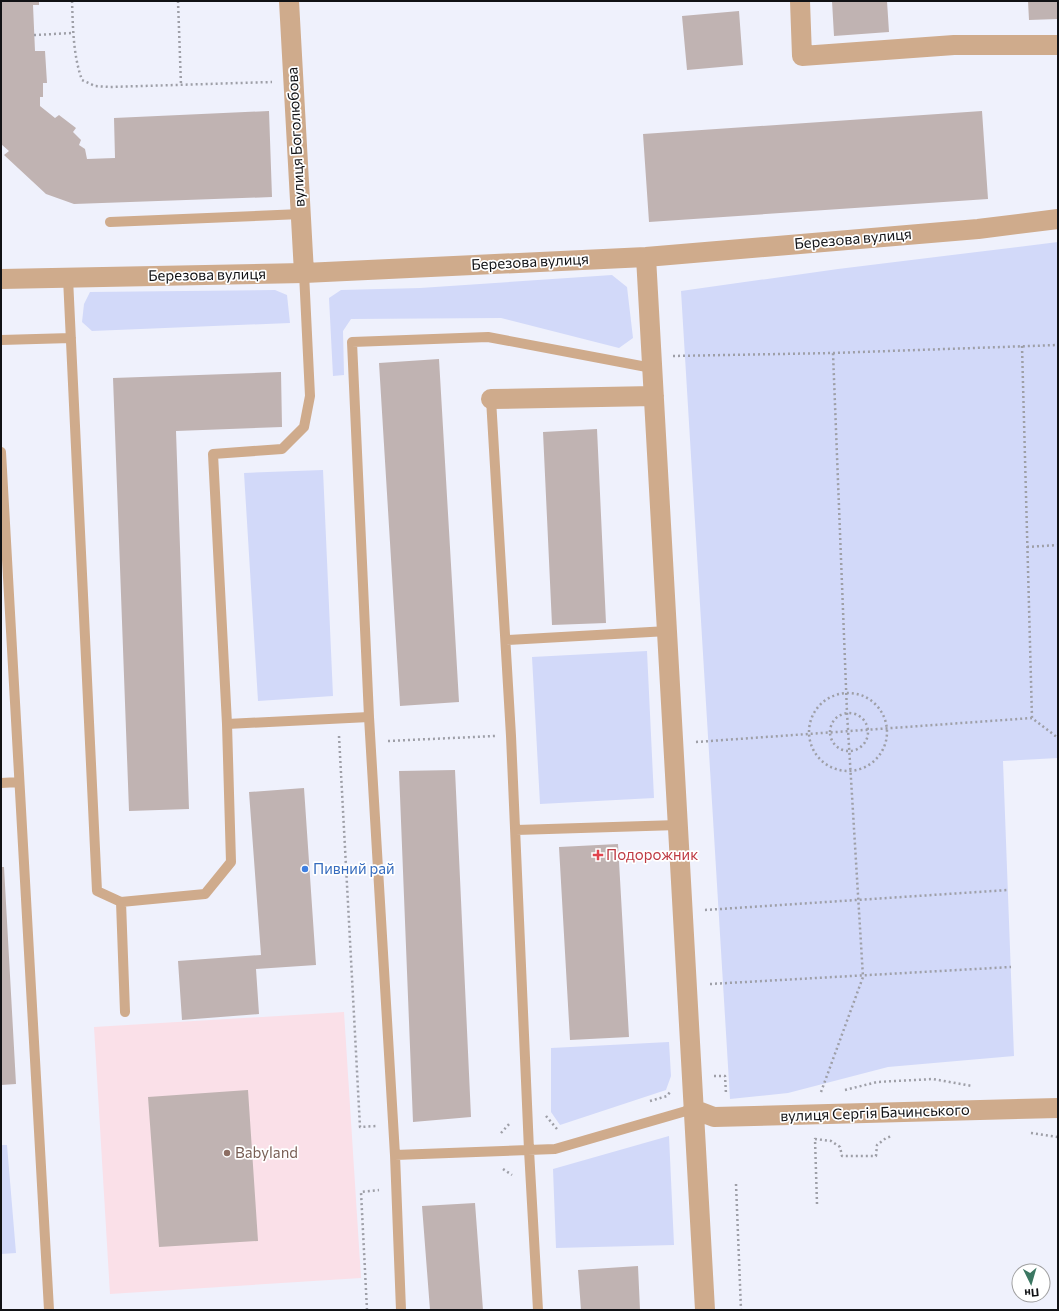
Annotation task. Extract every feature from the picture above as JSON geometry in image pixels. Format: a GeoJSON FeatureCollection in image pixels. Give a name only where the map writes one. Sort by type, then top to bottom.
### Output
{"type":"FeatureCollection","features":[{"type":"Feature","properties":{"kind":"street","name":"вулиця Боголюбова"},"geometry":{"type":"LineString","coordinates":[[289,1],[304,273]]}},
{"type":"Feature","properties":{"kind":"street"},"geometry":{"type":"LineString","coordinates":[[800,1],[802,56],[954,45],[1058,45]]}},
{"type":"Feature","properties":{"kind":"street","name":"Березова вулиця"},"geometry":{"type":"LineString","coordinates":[[1,280],[304,273],[646,257],[978,229],[1058,219]]}},
{"type":"Feature","properties":{"kind":"street"},"geometry":{"type":"LineString","coordinates":[[646,257],[705,1310]]}},
{"type":"Feature","properties":{"kind":"street"},"geometry":{"type":"LineString","coordinates":[[491,399],[654,396]]}},
{"type":"Feature","properties":{"kind":"street","name":"вулиця Сергія Бачинського"},"geometry":{"type":"LineString","coordinates":[[693,1109],[714,1117],[1058,1108]]}},
{"type":"Feature","properties":{"kind":"lane"},"geometry":{"type":"LineString","coordinates":[[110,222],[301,214]]}},
{"type":"Feature","properties":{"kind":"lane"},"geometry":{"type":"LineString","coordinates":[[68,278],[97,891],[121,902],[205,894],[231,862],[227,724],[213,454],[282,449],[304,427],[310,396],[304,273]]}},
{"type":"Feature","properties":{"kind":"lane"},"geometry":{"type":"LineString","coordinates":[[402,1310],[395,1155],[369,717],[352,342],[488,337],[652,363]]}},
{"type":"Feature","properties":{"kind":"lane"},"geometry":{"type":"LineString","coordinates":[[1,340],[71,338]]}},
{"type":"Feature","properties":{"kind":"lane"},"geometry":{"type":"LineString","coordinates":[[491,399],[516,830],[529,1150],[538,1310]]}},
{"type":"Feature","properties":{"kind":"lane"},"geometry":{"type":"LineString","coordinates":[[1,452],[49,1310]]}},
{"type":"Feature","properties":{"kind":"lane"},"geometry":{"type":"LineString","coordinates":[[506,640],[668,631]]}},
{"type":"Feature","properties":{"kind":"lane"},"geometry":{"type":"LineString","coordinates":[[227,724],[369,717]]}},
{"type":"Feature","properties":{"kind":"lane"},"geometry":{"type":"LineString","coordinates":[[1,784],[19,782]]}},
{"type":"Feature","properties":{"kind":"lane"},"geometry":{"type":"LineString","coordinates":[[516,830],[678,825]]}},
{"type":"Feature","properties":{"kind":"lane"},"geometry":{"type":"LineString","coordinates":[[121,902],[125,1012]]}},
{"type":"Feature","properties":{"kind":"lane"},"geometry":{"type":"LineString","coordinates":[[395,1155],[555,1149],[693,1109]]}},
{"type":"Feature","properties":{"kind":"path"},"geometry":{"type":"LineString","coordinates":[[72,1],[73,33],[77,65],[82,80],[95,86],[110,87],[272,82],[272,89]]}},
{"type":"Feature","properties":{"kind":"path"},"geometry":{"type":"LineString","coordinates":[[178,1],[181,85]]}},
{"type":"Feature","properties":{"kind":"path"},"geometry":{"type":"LineString","coordinates":[[34,35],[73,33]]}},
{"type":"Feature","properties":{"kind":"path"},"geometry":{"type":"LineString","coordinates":[[652,363],[833,353],[1058,345]]}},
{"type":"Feature","properties":{"kind":"path"},"geometry":{"type":"LineString","coordinates":[[1022,346],[1032,718]]}},
{"type":"Feature","properties":{"kind":"path"},"geometry":{"type":"LineString","coordinates":[[820,1095],[863,977],[852,771],[846,693],[833,353]]}},
{"type":"Feature","properties":{"kind":"path"},"geometry":{"type":"LineString","coordinates":[[1027,547],[1058,545]]}},
{"type":"Feature","properties":{"kind":"path"},"geometry":{"type":"LineString","coordinates":[[846,693],[858,694],[869,699],[878,707],[885,717],[888,729],[887,741],[882,752],[874,762],[863,768],[852,771],[839,770],[828,766],[818,758],[812,747],[809,735],[810,723],[815,711],[823,702],[834,695],[846,693]]}},
{"type":"Feature","properties":{"kind":"path"},"geometry":{"type":"LineString","coordinates":[[847,713],[853,713],[863,720],[868,730],[865,742],[861,746],[850,751],[839,748],[834,744],[829,734],[830,728],[836,717],[847,713]]}},
{"type":"Feature","properties":{"kind":"path"},"geometry":{"type":"LineString","coordinates":[[674,743],[829,734],[1032,718],[1058,738]]}},
{"type":"Feature","properties":{"kind":"path"},"geometry":{"type":"LineString","coordinates":[[339,734],[360,1127],[393,1125]]}},
{"type":"Feature","properties":{"kind":"path"},"geometry":{"type":"LineString","coordinates":[[386,749],[386,741],[511,736]]}},
{"type":"Feature","properties":{"kind":"path"},"geometry":{"type":"LineString","coordinates":[[683,911],[1008,890]]}},
{"type":"Feature","properties":{"kind":"path"},"geometry":{"type":"LineString","coordinates":[[688,986],[863,977],[1011,967]]}},
{"type":"Feature","properties":{"kind":"path"},"geometry":{"type":"LineString","coordinates":[[500,1135],[512,1121]]}},
{"type":"Feature","properties":{"kind":"path"},"geometry":{"type":"LineString","coordinates":[[375,1126],[375,1133]]}},
{"type":"Feature","properties":{"kind":"path"},"geometry":{"type":"LineString","coordinates":[[1030,1132],[1058,1137]]}},
{"type":"Feature","properties":{"kind":"path"},"geometry":{"type":"LineString","coordinates":[[817,1204],[816,1139],[831,1141],[840,1147],[842,1156],[876,1156],[877,1145],[886,1138],[896,1135]]}},
{"type":"Feature","properties":{"kind":"path"},"geometry":{"type":"LineString","coordinates":[[501,1168],[513,1176]]}},
{"type":"Feature","properties":{"kind":"path"},"geometry":{"type":"LineString","coordinates":[[378,1184],[379,1191]]}},
{"type":"Feature","properties":{"kind":"path"},"geometry":{"type":"LineString","coordinates":[[736,1184],[741,1310]]}},
{"type":"Feature","properties":{"kind":"path"},"geometry":{"type":"LineString","coordinates":[[367,1310],[361,1192],[396,1190]]}},
{"type":"Feature","properties":{"kind":"shaded area"},"geometry":{"type":"Polygon","coordinates":[[[1058,242],[1058,758],[1003,761],[1014,1056],[888,1067],[788,1093],[730,1099],[681,291],[838,269],[1058,242]]]}},
{"type":"Feature","properties":{"kind":"shaded area"},"geometry":{"type":"Polygon","coordinates":[[[612,275],[627,287],[633,338],[619,348],[501,318],[351,319],[343,331],[344,375],[333,376],[329,298],[341,290],[420,288],[612,275]]]}},
{"type":"Feature","properties":{"kind":"shaded area"},"geometry":{"type":"Polygon","coordinates":[[[275,290],[287,295],[290,323],[92,331],[82,322],[84,304],[90,292],[275,290]]]}},
{"type":"Feature","properties":{"kind":"shaded area"},"geometry":{"type":"Polygon","coordinates":[[[323,470],[333,696],[258,701],[244,473],[323,470]]]}},
{"type":"Feature","properties":{"kind":"shaded area"},"geometry":{"type":"Polygon","coordinates":[[[647,651],[654,798],[540,804],[532,657],[647,651]]]}},
{"type":"Feature","properties":{"kind":"shaded area","name":"Babyland"},"geometry":{"type":"Polygon","coordinates":[[[344,1012],[361,1278],[110,1294],[94,1027],[344,1012]]]}},
{"type":"Feature","properties":{"kind":"shaded area"},"geometry":{"type":"Polygon","coordinates":[[[669,1042],[671,1076],[666,1090],[560,1125],[551,1112],[551,1048],[669,1042]]]}},
{"type":"Feature","properties":{"kind":"shaded area"},"geometry":{"type":"Polygon","coordinates":[[[669,1136],[674,1245],[556,1248],[553,1169],[669,1136]]]}},
{"type":"Feature","properties":{"kind":"shaded area"},"geometry":{"type":"Polygon","coordinates":[[[1,1145],[7,1145],[16,1253],[1,1254],[1,1145]]]}},
{"type":"Feature","properties":{"kind":"building"},"geometry":{"type":"Polygon","coordinates":[[[1,1],[39,1],[39,5],[33,5],[35,51],[45,51],[47,83],[43,83],[43,97],[40,97],[40,106],[55,118],[59,115],[76,128],[73,132],[81,140],[79,145],[85,149],[87,159],[115,158],[114,118],[269,111],[272,197],[74,204],[46,194],[4,155],[9,151],[1,144],[1,1]]]}},
{"type":"Feature","properties":{"kind":"building"},"geometry":{"type":"Polygon","coordinates":[[[832,1],[887,1],[889,32],[834,36],[832,1]]]}},
{"type":"Feature","properties":{"kind":"building"},"geometry":{"type":"Polygon","coordinates":[[[1028,1],[1058,1],[1058,19],[1029,20],[1028,1]]]}},
{"type":"Feature","properties":{"kind":"building"},"geometry":{"type":"Polygon","coordinates":[[[739,11],[743,65],[687,70],[682,16],[739,11]]]}},
{"type":"Feature","properties":{"kind":"building"},"geometry":{"type":"Polygon","coordinates":[[[982,111],[988,199],[649,222],[643,134],[982,111]]]}},
{"type":"Feature","properties":{"kind":"building"},"geometry":{"type":"Polygon","coordinates":[[[439,359],[459,702],[400,706],[379,363],[439,359]]]}},
{"type":"Feature","properties":{"kind":"building"},"geometry":{"type":"Polygon","coordinates":[[[281,372],[282,427],[176,431],[189,809],[129,811],[113,378],[281,372]]]}},
{"type":"Feature","properties":{"kind":"building"},"geometry":{"type":"Polygon","coordinates":[[[597,429],[606,623],[552,625],[543,432],[597,429]]]}},
{"type":"Feature","properties":{"kind":"building"},"geometry":{"type":"Polygon","coordinates":[[[455,770],[471,1117],[413,1122],[399,771],[455,770]]]}},
{"type":"Feature","properties":{"kind":"building"},"geometry":{"type":"Polygon","coordinates":[[[304,788],[316,965],[256,969],[259,1014],[182,1020],[178,961],[261,955],[249,792],[304,788]]]}},
{"type":"Feature","properties":{"kind":"building"},"geometry":{"type":"Polygon","coordinates":[[[618,844],[629,1037],[570,1040],[559,847],[618,844]]]}},
{"type":"Feature","properties":{"kind":"building"},"geometry":{"type":"Polygon","coordinates":[[[1,867],[4,867],[16,1084],[1,1085],[1,867]]]}},
{"type":"Feature","properties":{"kind":"building"},"geometry":{"type":"Polygon","coordinates":[[[248,1090],[258,1241],[159,1247],[148,1097],[248,1090]]]}},
{"type":"Feature","properties":{"kind":"building"},"geometry":{"type":"Polygon","coordinates":[[[475,1203],[483,1310],[430,1310],[422,1206],[475,1203]]]}},
{"type":"Feature","properties":{"kind":"building"},"geometry":{"type":"Polygon","coordinates":[[[638,1266],[640,1310],[581,1310],[578,1270],[638,1266]]]}},
{"type":"Feature","properties":{"kind":"place","name":"Подорожник"},"geometry":{"type":"Point","coordinates":[598,855]}},
{"type":"Feature","properties":{"kind":"place","name":"Пивний рай"},"geometry":{"type":"Point","coordinates":[305,869]}},
{"type":"Feature","properties":{"kind":"place","name":"Babyland"},"geometry":{"type":"Point","coordinates":[227,1153]}}]}
